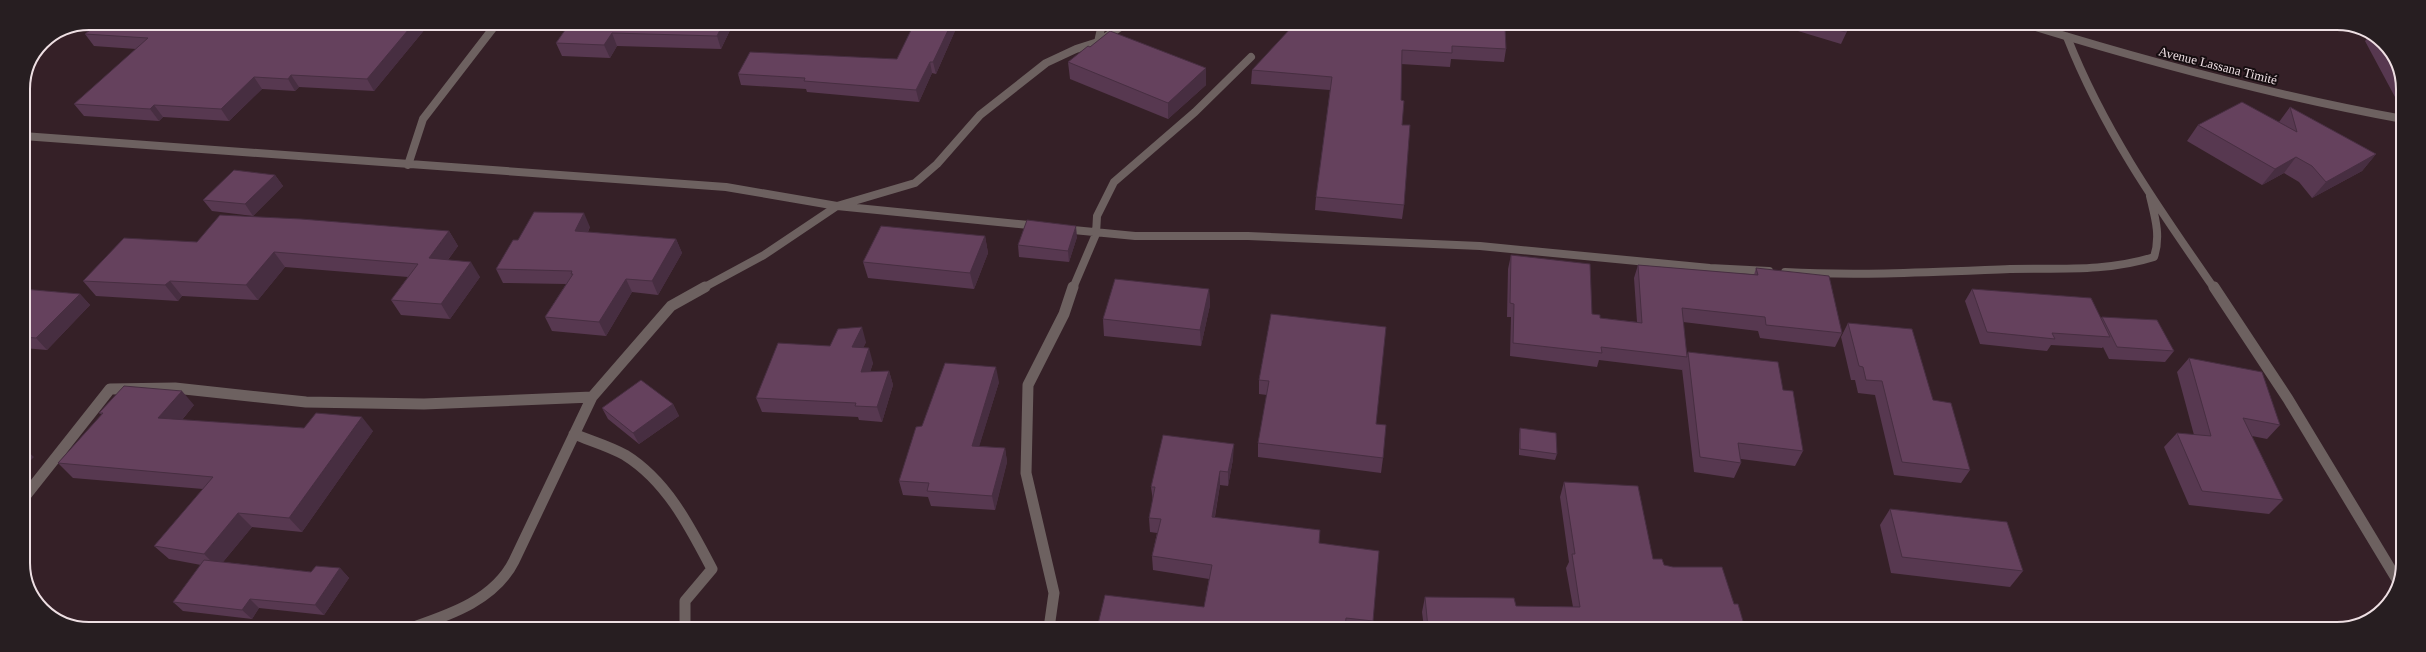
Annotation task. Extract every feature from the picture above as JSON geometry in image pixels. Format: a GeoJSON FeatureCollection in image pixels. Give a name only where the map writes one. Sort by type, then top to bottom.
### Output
{"type":"FeatureCollection","features":[{"type":"Feature","properties":{"kind":"street"},"geometry":{"type":"LineString","coordinates":[[408,165],[423,119],[492,30]]}},
{"type":"Feature","properties":{"kind":"street"},"geometry":{"type":"LineString","coordinates":[[1098,42],[1101,30]]}},
{"type":"Feature","properties":{"kind":"street"},"geometry":{"type":"LineString","coordinates":[[429,622],[452,614],[482,596],[506,576],[592,397],[671,306],[764,255],[837,206],[915,184],[933,168],[980,115],[1010,90],[1058,56],[1098,42],[1116,30]]}},
{"type":"Feature","properties":{"kind":"street","name":"Avenue Lassana Timité"},"geometry":{"type":"LineString","coordinates":[[2045,30],[2172,67],[2302,100],[2396,118]]}},
{"type":"Feature","properties":{"kind":"street"},"geometry":{"type":"LineString","coordinates":[[2067,37],[2079,71],[2090,93],[2150,196],[2249,339],[2394,575]]}},
{"type":"Feature","properties":{"kind":"street"},"geometry":{"type":"LineString","coordinates":[[1050,622],[1054,593],[1026,473],[1028,385],[1064,314],[1081,265],[1096,234],[1097,216],[1107,193],[1114,182],[1194,112],[1251,57]]}},
{"type":"Feature","properties":{"kind":"street"},"geometry":{"type":"LineString","coordinates":[[30,137],[726,187],[837,206],[1053,228],[1096,234],[1135,236],[1248,236],[1480,246],[1710,268],[1795,273],[2109,267],[2138,264],[2154,257],[2158,247],[2158,226],[2150,196]]}},
{"type":"Feature","properties":{"kind":"street"},"geometry":{"type":"LineString","coordinates":[[30,490],[110,389],[175,388],[306,402],[424,404],[592,397]]}},
{"type":"Feature","properties":{"kind":"street"},"geometry":{"type":"LineString","coordinates":[[574,434],[625,456],[663,486],[687,522],[712,569],[685,601],[685,622]]}},
{"type":"Feature","properties":{"kind":"building"},"geometry":{"type":"Polygon","coordinates":[[[90,30],[408,30],[367,79],[291,75],[288,79],[254,77],[221,109],[154,105],[150,109],[74,104],[148,38],[85,34],[90,30]]]}},
{"type":"Feature","properties":{"kind":"building"},"geometry":{"type":"Polygon","coordinates":[[[565,30],[720,30],[717,36],[612,33],[604,45],[556,43],[565,30]]]}},
{"type":"Feature","properties":{"kind":"building"},"geometry":{"type":"Polygon","coordinates":[[[911,30],[948,30],[933,62],[930,62],[916,90],[804,81],[805,78],[738,74],[750,52],[897,59],[911,30]]]}},
{"type":"Feature","properties":{"kind":"building"},"geometry":{"type":"Polygon","coordinates":[[[1289,30],[1505,30],[1506,49],[1452,46],[1452,53],[1402,50],[1401,100],[1404,101],[1402,125],[1410,125],[1404,205],[1316,197],[1332,77],[1252,70],[1289,30]]]}},
{"type":"Feature","properties":{"kind":"building"},"geometry":{"type":"Polygon","coordinates":[[[1110,31],[1206,68],[1168,103],[1068,62],[1110,31]]]}},
{"type":"Feature","properties":{"kind":"building"},"geometry":{"type":"Polygon","coordinates":[[[2242,102],[2297,132],[2290,107],[2376,154],[2326,182],[2312,166],[2296,157],[2275,169],[2198,125],[2242,102]]]}},
{"type":"Feature","properties":{"kind":"building"},"geometry":{"type":"Polygon","coordinates":[[[234,170],[275,175],[245,204],[203,200],[234,170]]]}},
{"type":"Feature","properties":{"kind":"building"},"geometry":{"type":"Polygon","coordinates":[[[534,212],[584,213],[575,231],[676,239],[652,281],[626,279],[599,322],[545,317],[573,274],[571,274],[572,271],[496,269],[513,240],[518,240],[534,212]]]}},
{"type":"Feature","properties":{"kind":"building"},"geometry":{"type":"Polygon","coordinates":[[[220,215],[301,219],[449,231],[429,258],[471,262],[441,304],[391,300],[418,264],[274,252],[246,285],[170,281],[165,285],[83,281],[124,238],[197,242],[220,215]]]}},
{"type":"Feature","properties":{"kind":"building"},"geometry":{"type":"Polygon","coordinates":[[[1027,220],[1076,226],[1068,251],[1018,245],[1027,220]]]}},
{"type":"Feature","properties":{"kind":"building"},"geometry":{"type":"Polygon","coordinates":[[[881,226],[985,236],[970,273],[863,262],[881,226]]]}},
{"type":"Feature","properties":{"kind":"building"},"geometry":{"type":"Polygon","coordinates":[[[1511,255],[1590,264],[1592,314],[1600,315],[1600,318],[1642,323],[1638,265],[1758,275],[1756,268],[1829,276],[1842,333],[1766,325],[1765,317],[1682,308],[1687,357],[1601,347],[1602,353],[1513,343],[1514,304],[1510,303],[1511,255]]]}},
{"type":"Feature","properties":{"kind":"building"},"geometry":{"type":"Polygon","coordinates":[[[1115,279],[1209,289],[1200,330],[1103,319],[1115,279]]]}},
{"type":"Feature","properties":{"kind":"building"},"geometry":{"type":"Polygon","coordinates":[[[1972,289],[2091,298],[2110,337],[2052,333],[2055,339],[1987,332],[1972,289]]]}},
{"type":"Feature","properties":{"kind":"building"},"geometry":{"type":"Polygon","coordinates":[[[30,290],[80,294],[36,338],[30,338],[30,290]]]}},
{"type":"Feature","properties":{"kind":"building"},"geometry":{"type":"Polygon","coordinates":[[[1271,314],[1386,327],[1376,424],[1386,425],[1383,458],[1258,443],[1269,381],[1259,380],[1271,314]]]}},
{"type":"Feature","properties":{"kind":"building"},"geometry":{"type":"Polygon","coordinates":[[[2102,317],[2157,320],[2174,351],[2117,347],[2102,317]]]}},
{"type":"Feature","properties":{"kind":"building"},"geometry":{"type":"Polygon","coordinates":[[[1848,323],[1912,329],[1933,400],[1951,403],[1970,470],[1902,462],[1882,381],[1866,380],[1863,367],[1859,366],[1848,323]]]}},
{"type":"Feature","properties":{"kind":"building"},"geometry":{"type":"Polygon","coordinates":[[[862,327],[852,347],[869,348],[861,372],[889,371],[877,407],[855,406],[856,403],[756,398],[778,343],[830,346],[838,329],[862,327]]]}},
{"type":"Feature","properties":{"kind":"building"},"geometry":{"type":"Polygon","coordinates":[[[1688,352],[1778,362],[1783,390],[1793,391],[1803,451],[1738,443],[1741,463],[1700,457],[1688,352]]]}},
{"type":"Feature","properties":{"kind":"building"},"geometry":{"type":"Polygon","coordinates":[[[2189,358],[2262,372],[2280,425],[2243,418],[2283,500],[2202,491],[2177,433],[2211,436],[2189,358]]]}},
{"type":"Feature","properties":{"kind":"building"},"geometry":{"type":"Polygon","coordinates":[[[945,363],[996,367],[972,446],[1005,448],[992,496],[927,491],[929,483],[899,481],[916,427],[922,426],[945,363]]]}},
{"type":"Feature","properties":{"kind":"building"},"geometry":{"type":"Polygon","coordinates":[[[641,380],[673,404],[633,433],[602,408],[641,380]]]}},
{"type":"Feature","properties":{"kind":"building"},"geometry":{"type":"Polygon","coordinates":[[[124,386],[182,391],[158,418],[304,428],[316,413],[362,417],[289,518],[238,513],[204,554],[154,546],[213,477],[58,463],[103,413],[99,413],[124,386]]]}},
{"type":"Feature","properties":{"kind":"building"},"geometry":{"type":"Polygon","coordinates":[[[1520,428],[1556,433],[1557,454],[1520,449],[1520,428]]]}},
{"type":"Feature","properties":{"kind":"building"},"geometry":{"type":"Polygon","coordinates":[[[1163,435],[1234,444],[1228,472],[1220,471],[1212,517],[1320,530],[1319,543],[1379,551],[1373,621],[1346,618],[1346,622],[1098,622],[1105,595],[1204,607],[1212,565],[1152,556],[1161,519],[1149,518],[1155,487],[1151,487],[1163,435]]]}},
{"type":"Feature","properties":{"kind":"building"},"geometry":{"type":"Polygon","coordinates":[[[1564,482],[1638,486],[1653,559],[1662,559],[1664,565],[1673,567],[1722,567],[1734,604],[1738,604],[1743,622],[1427,622],[1425,597],[1514,598],[1516,606],[1580,607],[1572,554],[1575,554],[1564,482]]]}},
{"type":"Feature","properties":{"kind":"building"},"geometry":{"type":"Polygon","coordinates":[[[1890,509],[2007,522],[2023,571],[1902,557],[1890,509]]]}},
{"type":"Feature","properties":{"kind":"building"},"geometry":{"type":"Polygon","coordinates":[[[204,560],[311,572],[316,566],[340,568],[315,605],[250,599],[242,610],[173,602],[204,560]]]}}]}
